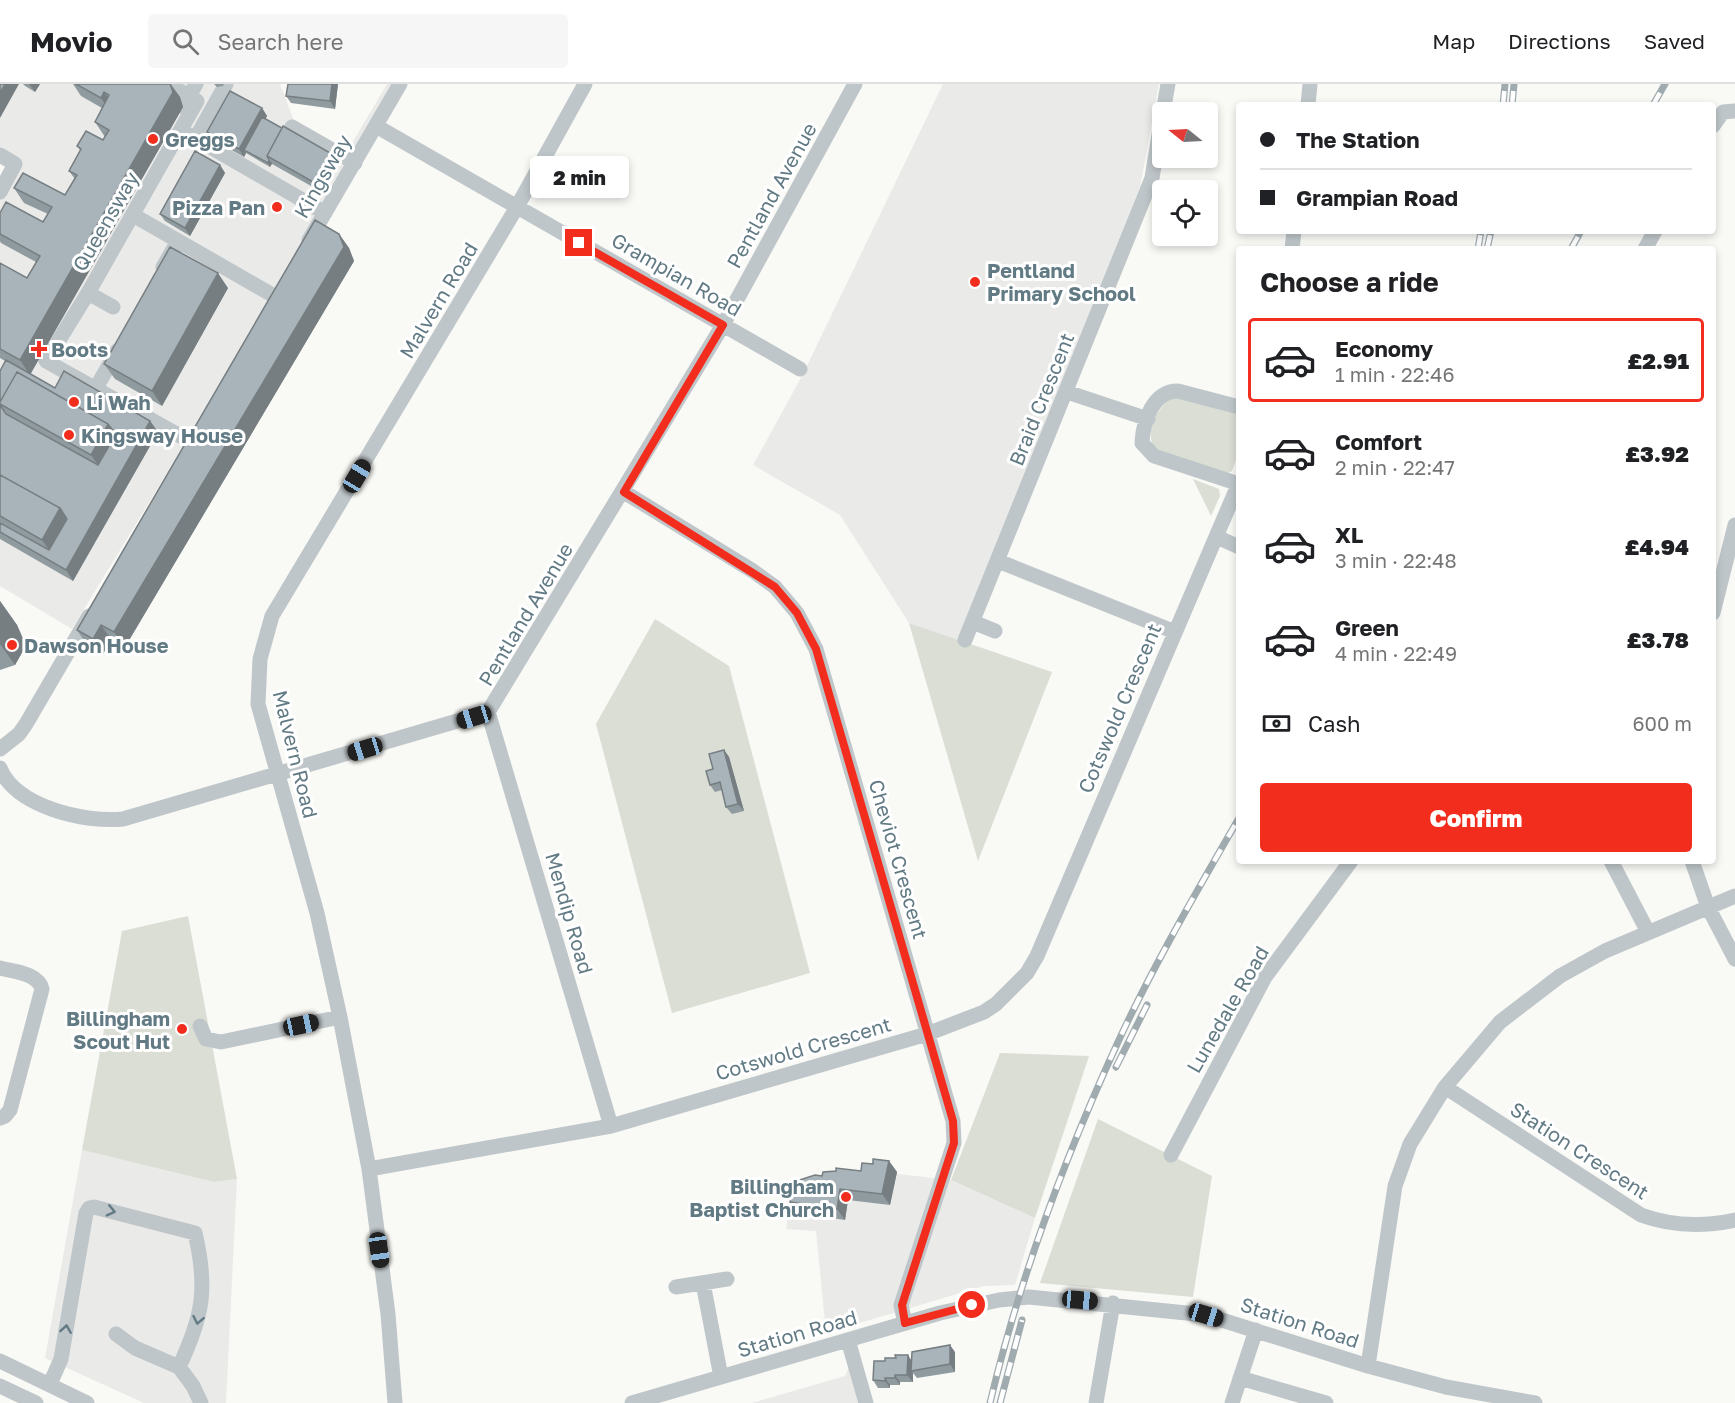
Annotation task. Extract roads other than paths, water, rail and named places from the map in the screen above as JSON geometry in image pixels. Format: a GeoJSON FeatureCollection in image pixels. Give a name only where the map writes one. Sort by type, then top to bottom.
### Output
{"type":"FeatureCollection","features":[{"type":"Feature","properties":{"kind":"street"},"geometry":{"type":"LineString","coordinates":[[158,84],[180,97],[183,107],[194,94],[168,84]]}},
{"type":"Feature","properties":{"kind":"street"},"geometry":{"type":"LineString","coordinates":[[196,138],[226,84]]}},
{"type":"Feature","properties":{"kind":"street","name":"Kingsway"},"geometry":{"type":"LineString","coordinates":[[304,249],[400,84]]}},
{"type":"Feature","properties":{"kind":"street","name":"Malvern Road"},"geometry":{"type":"LineString","coordinates":[[395,1403],[388,1314],[369,1169],[340,1017],[317,913],[258,704],[256,687],[260,659],[272,616],[518,207],[585,84]]}},
{"type":"Feature","properties":{"kind":"street","name":"Pentland Avenue"},"geometry":{"type":"LineString","coordinates":[[0,768],[4,779],[15,788],[58,812],[105,821],[140,815],[488,712],[624,492],[723,325],[855,84]]}},
{"type":"Feature","properties":{"kind":"street","name":"Braid Crescent"},"geometry":{"type":"LineString","coordinates":[[1165,102],[1168,84]]}},
{"type":"Feature","properties":{"kind":"street"},"geometry":{"type":"LineString","coordinates":[[1308,102],[1310,84]]}},
{"type":"Feature","properties":{"kind":"street","name":"Queensway"},"geometry":{"type":"LineString","coordinates":[[96,388],[46,361],[88,293],[181,130],[194,94]]}},
{"type":"Feature","properties":{"kind":"street"},"geometry":{"type":"LineString","coordinates":[[1716,122],[1723,112],[1735,111]]}},
{"type":"Feature","properties":{"kind":"street","name":"Grampian Road"},"geometry":{"type":"LineString","coordinates":[[376,126],[800,369]]}},
{"type":"Feature","properties":{"kind":"street"},"geometry":{"type":"LineString","coordinates":[[292,127],[355,163]]}},
{"type":"Feature","properties":{"kind":"street"},"geometry":{"type":"LineString","coordinates":[[181,130],[325,213]]}},
{"type":"Feature","properties":{"kind":"street"},"geometry":{"type":"LineString","coordinates":[[0,155],[15,164],[0,192]]}},
{"type":"Feature","properties":{"kind":"street","name":"Braid Crescent"},"geometry":{"type":"LineString","coordinates":[[965,640],[1067,392],[1152,178],[1154,168]]}},
{"type":"Feature","properties":{"kind":"street"},"geometry":{"type":"LineString","coordinates":[[133,215],[280,295]]}},
{"type":"Feature","properties":{"kind":"street"},"geometry":{"type":"LineString","coordinates":[[154,283],[178,241]]}},
{"type":"Feature","properties":{"kind":"street"},"geometry":{"type":"LineString","coordinates":[[88,293],[112,307]]}},
{"type":"Feature","properties":{"kind":"street"},"geometry":{"type":"LineString","coordinates":[[125,335],[96,388],[191,443]]}},
{"type":"Feature","properties":{"kind":"street"},"geometry":{"type":"LineString","coordinates":[[1236,406],[1178,391],[1168,391],[1157,398],[1148,419],[1142,443],[1148,452],[1236,482]]}},
{"type":"Feature","properties":{"kind":"street"},"geometry":{"type":"LineString","coordinates":[[1067,392],[1148,419]]}},
{"type":"Feature","properties":{"kind":"street","name":"Cotswold Crescent"},"geometry":{"type":"LineString","coordinates":[[369,1169],[611,1126],[927,1034],[984,1012],[996,1004],[1027,974],[1037,956],[1236,490]]}},
{"type":"Feature","properties":{"kind":"street","name":"Cheviot Crescent"},"geometry":{"type":"LineString","coordinates":[[624,492],[775,587],[797,613],[809,633],[857,787],[953,1121],[954,1143],[902,1305],[905,1323]]}},
{"type":"Feature","properties":{"kind":"street"},"geometry":{"type":"LineString","coordinates":[[1716,601],[1735,525]]}},
{"type":"Feature","properties":{"kind":"street"},"geometry":{"type":"LineString","coordinates":[[1217,537],[1236,546]]}},
{"type":"Feature","properties":{"kind":"street"},"geometry":{"type":"LineString","coordinates":[[998,561],[1175,632]]}},
{"type":"Feature","properties":{"kind":"street"},"geometry":{"type":"LineString","coordinates":[[0,749],[19,734],[74,656],[100,598]]}},
{"type":"Feature","properties":{"kind":"street"},"geometry":{"type":"LineString","coordinates":[[973,622],[995,631]]}},
{"type":"Feature","properties":{"kind":"street","name":"Mendip Road"},"geometry":{"type":"LineString","coordinates":[[488,712],[611,1126]]}},
{"type":"Feature","properties":{"kind":"street","name":"Lunedale Road"},"geometry":{"type":"LineString","coordinates":[[1171,1155],[1265,977],[1349,864]]}},
{"type":"Feature","properties":{"kind":"street"},"geometry":{"type":"LineString","coordinates":[[1613,864],[1648,932]]}},
{"type":"Feature","properties":{"kind":"street"},"geometry":{"type":"LineString","coordinates":[[1693,864],[1708,908],[1735,959]]}},
{"type":"Feature","properties":{"kind":"street"},"geometry":{"type":"LineString","coordinates":[[1368,1366],[1395,1186],[1410,1144],[1446,1087],[1479,1045],[1500,1023],[1539,991],[1605,951],[1735,896]]}},
{"type":"Feature","properties":{"kind":"street"},"geometry":{"type":"LineString","coordinates":[[0,968],[34,977],[40,982],[42,989],[10,1110],[6,1116],[0,1118]]}},
{"type":"Feature","properties":{"kind":"street"},"geometry":{"type":"LineString","coordinates":[[200,1026],[206,1039],[221,1042],[340,1017]]}},
{"type":"Feature","properties":{"kind":"street","name":"Station Crescent"},"geometry":{"type":"LineString","coordinates":[[1446,1087],[1641,1215],[1657,1221],[1690,1225],[1735,1220]]}},
{"type":"Feature","properties":{"kind":"street"},"geometry":{"type":"LineString","coordinates":[[50,1384],[61,1359],[86,1212],[89,1208],[94,1207],[195,1233],[204,1269],[200,1312],[196,1331],[179,1367]]}},
{"type":"Feature","properties":{"kind":"street"},"geometry":{"type":"LineString","coordinates":[[676,1287],[727,1279]]}},
{"type":"Feature","properties":{"kind":"street"},"geometry":{"type":"LineString","coordinates":[[704,1283],[721,1377]]}},
{"type":"Feature","properties":{"kind":"street","name":"Station Road"},"geometry":{"type":"LineString","coordinates":[[632,1403],[905,1323],[972,1305],[1019,1297],[1113,1303],[1206,1315],[1368,1366],[1446,1387],[1535,1403]]}},
{"type":"Feature","properties":{"kind":"street"},"geometry":{"type":"LineString","coordinates":[[1096,1403],[1113,1303]]}},
{"type":"Feature","properties":{"kind":"street"},"geometry":{"type":"LineString","coordinates":[[1232,1403],[1256,1330]]}},
{"type":"Feature","properties":{"kind":"street"},"geometry":{"type":"LineString","coordinates":[[116,1334],[135,1348],[179,1367],[193,1386],[201,1403]]}},
{"type":"Feature","properties":{"kind":"street"},"geometry":{"type":"LineString","coordinates":[[848,1340],[866,1403]]}},
{"type":"Feature","properties":{"kind":"street"},"geometry":{"type":"LineString","coordinates":[[0,1361],[87,1403]]}},
{"type":"Feature","properties":{"kind":"street"},"geometry":{"type":"LineString","coordinates":[[1240,1378],[1326,1403]]}},
{"type":"Feature","properties":{"kind":"street"},"geometry":{"type":"LineString","coordinates":[[0,1386],[26,1401]]}},
{"type":"Feature","properties":{"kind":"railway"},"geometry":{"type":"LineString","coordinates":[[1503,102],[1505,84]]}},
{"type":"Feature","properties":{"kind":"railway"},"geometry":{"type":"LineString","coordinates":[[1512,102],[1514,84]]}},
{"type":"Feature","properties":{"kind":"railway"},"geometry":{"type":"LineString","coordinates":[[1655,102],[1665,84]]}},
{"type":"Feature","properties":{"kind":"railway"},"geometry":{"type":"LineString","coordinates":[[1478,246],[1480,234]]}},
{"type":"Feature","properties":{"kind":"railway"},"geometry":{"type":"LineString","coordinates":[[1488,246],[1490,234]]}},
{"type":"Feature","properties":{"kind":"railway"},"geometry":{"type":"LineString","coordinates":[[1573,246],[1579,234]]}},
{"type":"Feature","properties":{"kind":"railway"},"geometry":{"type":"LineString","coordinates":[[990,1403],[1029,1265],[1098,1085],[1161,957],[1236,823]]}},
{"type":"Feature","properties":{"kind":"railway"},"geometry":{"type":"LineString","coordinates":[[1116,1067],[1147,1005]]}},
{"type":"Feature","properties":{"kind":"railway"},"geometry":{"type":"LineString","coordinates":[[1000,1403],[1022,1320]]}},
{"type":"Feature","properties":{"kind":"place","name":"Greggs"},"geometry":{"type":"Point","coordinates":[153,139]}},
{"type":"Feature","properties":{"kind":"place","name":"Pizza Pan"},"geometry":{"type":"Point","coordinates":[277,207]}},
{"type":"Feature","properties":{"kind":"place","name":"Pentland Primary School"},"geometry":{"type":"Point","coordinates":[975,282]}},
{"type":"Feature","properties":{"kind":"place","name":"Boots"},"geometry":{"type":"Point","coordinates":[39,349]}},
{"type":"Feature","properties":{"kind":"place","name":"Li Wah"},"geometry":{"type":"Point","coordinates":[74,402]}},
{"type":"Feature","properties":{"kind":"place","name":"Kingsway House"},"geometry":{"type":"Point","coordinates":[69,435]}},
{"type":"Feature","properties":{"kind":"place","name":"Dawson House"},"geometry":{"type":"Point","coordinates":[12,645]}},
{"type":"Feature","properties":{"kind":"place","name":"Billingham Scout Hut"},"geometry":{"type":"Point","coordinates":[182,1029]}},
{"type":"Feature","properties":{"kind":"place","name":"Billingham Baptist Church"},"geometry":{"type":"Point","coordinates":[846,1197]}}]}
